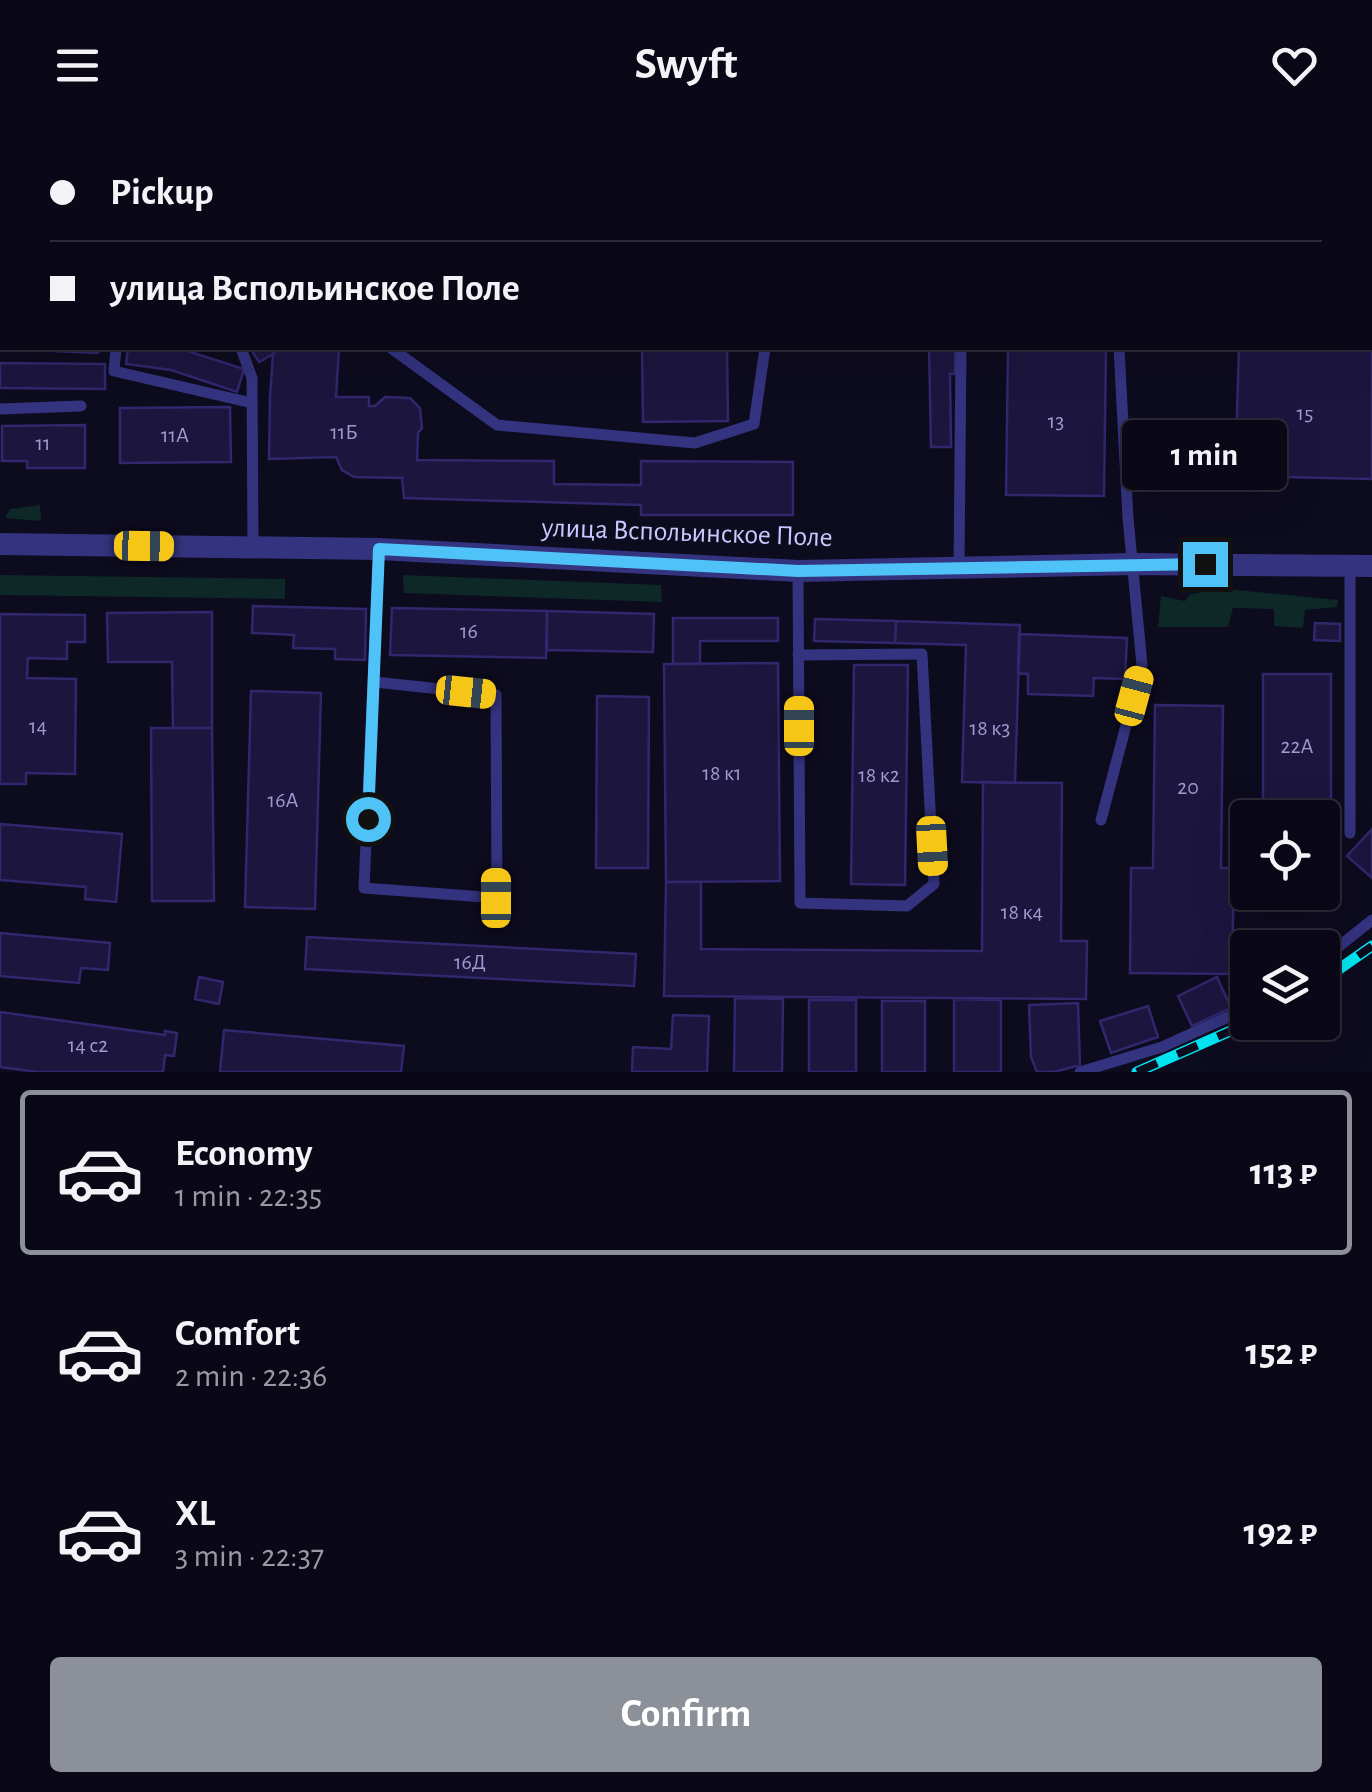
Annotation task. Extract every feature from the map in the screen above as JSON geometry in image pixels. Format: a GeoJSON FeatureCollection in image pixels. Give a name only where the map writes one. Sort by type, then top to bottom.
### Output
{"type":"FeatureCollection","features":[{"type":"Feature","properties":{"kind":"street","name":"улица Вспольинское Поле"},"geometry":{"type":"LineString","coordinates":[[0,544],[379,549],[798,571],[1133,564],[1361,566]]}},
{"type":"Feature","properties":{"kind":"lane"},"geometry":{"type":"LineString","coordinates":[[116,350],[114,372],[252,403]]}},
{"type":"Feature","properties":{"kind":"lane"},"geometry":{"type":"LineString","coordinates":[[242,350],[252,378],[252,547]]}},
{"type":"Feature","properties":{"kind":"lane"},"geometry":{"type":"LineString","coordinates":[[394,350],[497,425],[695,443],[754,424],[764,350]]}},
{"type":"Feature","properties":{"kind":"lane"},"geometry":{"type":"LineString","coordinates":[[959,568],[961,350]]}},
{"type":"Feature","properties":{"kind":"lane"},"geometry":{"type":"LineString","coordinates":[[1100,820],[1142,666],[1119,350]]}},
{"type":"Feature","properties":{"kind":"lane"},"geometry":{"type":"LineString","coordinates":[[0,409],[82,406]]}},
{"type":"Feature","properties":{"kind":"lane"},"geometry":{"type":"LineString","coordinates":[[375,682],[496,695],[496,898],[364,888],[379,549]]}},
{"type":"Feature","properties":{"kind":"lane"},"geometry":{"type":"LineString","coordinates":[[1350,834],[1361,566]]}},
{"type":"Feature","properties":{"kind":"lane"},"geometry":{"type":"LineString","coordinates":[[798,571],[798,655],[800,904],[907,906],[934,884],[922,654],[798,655]]}},
{"type":"Feature","properties":{"kind":"lane"},"geometry":{"type":"LineString","coordinates":[[1340,946],[1372,920]]}},
{"type":"Feature","properties":{"kind":"lane"},"geometry":{"type":"LineString","coordinates":[[1080,1072],[1162,1047],[1230,1016]]}},
{"type":"Feature","properties":{"kind":"green space"},"geometry":{"type":"Polygon","coordinates":[[[40,505],[41,521],[5,518],[10,509],[40,505]]]}},
{"type":"Feature","properties":{"kind":"green space"},"geometry":{"type":"Polygon","coordinates":[[[0,575],[285,579],[285,599],[0,595],[0,575]]]}},
{"type":"Feature","properties":{"kind":"green space"},"geometry":{"type":"Polygon","coordinates":[[[403,575],[661,585],[662,602],[404,593],[403,575]]]}},
{"type":"Feature","properties":{"kind":"green space"},"geometry":{"type":"Polygon","coordinates":[[[1226,589],[1338,600],[1337,607],[1305,610],[1303,628],[1274,626],[1274,609],[1233,608],[1228,627],[1158,627],[1161,596],[1185,601],[1190,594],[1226,589]]]}},
{"type":"Feature","properties":{"kind":"building"},"geometry":{"type":"Polygon","coordinates":[[[33,350],[99,350],[98,353],[33,350]]]}},
{"type":"Feature","properties":{"kind":"building"},"geometry":{"type":"Polygon","coordinates":[[[128,350],[184,350],[244,369],[237,392],[171,370],[126,364],[128,350]]]}},
{"type":"Feature","properties":{"kind":"building"},"geometry":{"type":"Polygon","coordinates":[[[251,350],[276,350],[273,354],[259,362],[251,350]]]}},
{"type":"Feature","properties":{"kind":"building"},"geometry":{"type":"Polygon","coordinates":[[[276,350],[339,350],[336,397],[369,397],[369,406],[385,397],[410,398],[420,408],[422,428],[418,433],[417,460],[554,461],[554,484],[641,485],[641,461],[793,462],[793,515],[641,515],[641,505],[404,498],[402,478],[354,477],[342,470],[336,457],[269,459],[276,350]]]}},
{"type":"Feature","properties":{"kind":"building"},"geometry":{"type":"Polygon","coordinates":[[[642,350],[727,350],[728,421],[643,422],[642,350]]]}},
{"type":"Feature","properties":{"kind":"building"},"geometry":{"type":"Polygon","coordinates":[[[929,350],[955,350],[955,374],[950,374],[951,447],[931,447],[929,350]]]}},
{"type":"Feature","properties":{"kind":"building"},"geometry":{"type":"Polygon","coordinates":[[[1008,350],[1106,350],[1104,496],[1006,495],[1008,350]]]}},
{"type":"Feature","properties":{"kind":"building"},"geometry":{"type":"Polygon","coordinates":[[[1239,350],[1372,350],[1372,479],[1235,476],[1239,350]]]}},
{"type":"Feature","properties":{"kind":"building"},"geometry":{"type":"Polygon","coordinates":[[[0,363],[105,364],[105,389],[0,388],[0,363]]]}},
{"type":"Feature","properties":{"kind":"building"},"geometry":{"type":"Polygon","coordinates":[[[230,407],[231,462],[120,463],[120,408],[230,407]]]}},
{"type":"Feature","properties":{"kind":"building"},"geometry":{"type":"Polygon","coordinates":[[[85,425],[85,468],[27,468],[27,461],[2,461],[2,426],[85,425]]]}},
{"type":"Feature","properties":{"kind":"building"},"geometry":{"type":"Polygon","coordinates":[[[253,606],[366,609],[365,660],[335,659],[335,649],[293,648],[294,635],[252,633],[253,606]]]}},
{"type":"Feature","properties":{"kind":"building"},"geometry":{"type":"Polygon","coordinates":[[[392,608],[547,611],[546,658],[390,655],[392,608]]]}},
{"type":"Feature","properties":{"kind":"building"},"geometry":{"type":"Polygon","coordinates":[[[547,611],[654,614],[653,652],[547,650],[547,611]]]}},
{"type":"Feature","properties":{"kind":"building"},"geometry":{"type":"Polygon","coordinates":[[[212,612],[212,728],[173,728],[172,662],[108,662],[107,613],[212,612]]]}},
{"type":"Feature","properties":{"kind":"building"},"geometry":{"type":"Polygon","coordinates":[[[0,614],[85,615],[85,642],[67,642],[67,659],[28,658],[27,678],[76,679],[75,774],[26,773],[26,784],[0,784],[0,614]]]}},
{"type":"Feature","properties":{"kind":"building"},"geometry":{"type":"Polygon","coordinates":[[[673,618],[778,618],[778,641],[700,641],[700,664],[673,664],[673,618]]]}},
{"type":"Feature","properties":{"kind":"building"},"geometry":{"type":"Polygon","coordinates":[[[815,619],[896,621],[895,643],[814,641],[815,619]]]}},
{"type":"Feature","properties":{"kind":"building"},"geometry":{"type":"Polygon","coordinates":[[[896,621],[1020,625],[1015,783],[962,782],[966,645],[895,643],[896,621]]]}},
{"type":"Feature","properties":{"kind":"building"},"geometry":{"type":"Polygon","coordinates":[[[1315,623],[1340,624],[1340,641],[1314,640],[1315,623]]]}},
{"type":"Feature","properties":{"kind":"building"},"geometry":{"type":"Polygon","coordinates":[[[1019,634],[1127,638],[1125,679],[1094,678],[1093,696],[1028,694],[1028,674],[1018,673],[1019,634]]]}},
{"type":"Feature","properties":{"kind":"building"},"geometry":{"type":"Polygon","coordinates":[[[778,663],[780,881],[666,882],[664,664],[778,663]]]}},
{"type":"Feature","properties":{"kind":"building"},"geometry":{"type":"Polygon","coordinates":[[[854,665],[908,665],[905,885],[851,884],[854,665]]]}},
{"type":"Feature","properties":{"kind":"building"},"geometry":{"type":"Polygon","coordinates":[[[1263,674],[1331,674],[1331,800],[1263,800],[1263,674]]]}},
{"type":"Feature","properties":{"kind":"building"},"geometry":{"type":"Polygon","coordinates":[[[251,691],[321,693],[315,909],[245,907],[251,691]]]}},
{"type":"Feature","properties":{"kind":"building"},"geometry":{"type":"Polygon","coordinates":[[[597,696],[649,697],[648,868],[596,868],[597,696]]]}},
{"type":"Feature","properties":{"kind":"building"},"geometry":{"type":"Polygon","coordinates":[[[1155,705],[1223,706],[1221,868],[1230,868],[1230,910],[1233,910],[1230,974],[1130,973],[1131,868],[1153,868],[1155,705]]]}},
{"type":"Feature","properties":{"kind":"building"},"geometry":{"type":"Polygon","coordinates":[[[151,728],[212,728],[214,901],[152,901],[151,728]]]}},
{"type":"Feature","properties":{"kind":"building"},"geometry":{"type":"Polygon","coordinates":[[[983,782],[1062,783],[1061,941],[1087,941],[1086,999],[664,996],[666,882],[701,882],[701,949],[982,951],[983,782]]]}},
{"type":"Feature","properties":{"kind":"building"},"geometry":{"type":"Polygon","coordinates":[[[0,824],[122,834],[116,902],[85,899],[86,887],[0,880],[0,824]]]}},
{"type":"Feature","properties":{"kind":"building"},"geometry":{"type":"Polygon","coordinates":[[[1372,829],[1372,878],[1347,856],[1372,829]]]}},
{"type":"Feature","properties":{"kind":"building"},"geometry":{"type":"Polygon","coordinates":[[[0,933],[110,943],[108,970],[81,968],[79,983],[0,976],[0,933]]]}},
{"type":"Feature","properties":{"kind":"building"},"geometry":{"type":"Polygon","coordinates":[[[307,937],[636,954],[634,986],[305,969],[307,937]]]}},
{"type":"Feature","properties":{"kind":"building"},"geometry":{"type":"Polygon","coordinates":[[[199,977],[223,982],[219,1004],[195,999],[199,977]]]}},
{"type":"Feature","properties":{"kind":"building"},"geometry":{"type":"Polygon","coordinates":[[[1217,977],[1230,1008],[1192,1026],[1178,996],[1217,977]]]}},
{"type":"Feature","properties":{"kind":"building"},"geometry":{"type":"Polygon","coordinates":[[[735,998],[783,999],[782,1072],[734,1072],[735,998]]]}},
{"type":"Feature","properties":{"kind":"building"},"geometry":{"type":"Polygon","coordinates":[[[954,999],[1001,1000],[1001,1072],[954,1072],[954,999]]]}},
{"type":"Feature","properties":{"kind":"building"},"geometry":{"type":"Polygon","coordinates":[[[809,1000],[856,1000],[856,1072],[809,1072],[809,1000]]]}},
{"type":"Feature","properties":{"kind":"building"},"geometry":{"type":"Polygon","coordinates":[[[882,1001],[925,1001],[925,1072],[882,1072],[882,1001]]]}},
{"type":"Feature","properties":{"kind":"building"},"geometry":{"type":"Polygon","coordinates":[[[1078,1003],[1080,1065],[1037,1072],[1031,1057],[1029,1005],[1078,1003]]]}},
{"type":"Feature","properties":{"kind":"building"},"geometry":{"type":"Polygon","coordinates":[[[1148,1006],[1158,1037],[1111,1053],[1100,1021],[1148,1006]]]}},
{"type":"Feature","properties":{"kind":"building"},"geometry":{"type":"Polygon","coordinates":[[[0,1012],[165,1035],[165,1031],[177,1033],[174,1056],[165,1055],[163,1072],[37,1072],[0,1067],[0,1012]]]}},
{"type":"Feature","properties":{"kind":"building"},"geometry":{"type":"Polygon","coordinates":[[[673,1015],[709,1016],[707,1072],[632,1072],[633,1047],[671,1049],[673,1015]]]}},
{"type":"Feature","properties":{"kind":"building"},"geometry":{"type":"Polygon","coordinates":[[[224,1030],[404,1046],[401,1072],[220,1072],[224,1030]]]}},
{"type":"Feature","properties":{"kind":"railway"},"geometry":{"type":"LineString","coordinates":[[901,130],[954,130]]}},
{"type":"Feature","properties":{"kind":"railway"},"geometry":{"type":"LineString","coordinates":[[1340,968],[1372,946]]}},
{"type":"Feature","properties":{"kind":"railway"},"geometry":{"type":"LineString","coordinates":[[1137,1072],[1230,1031]]}},
{"type":"Feature","properties":{"kind":"route"},"geometry":{"type":"LineString","coordinates":[[368,819],[379,549],[798,571],[1205,564]]}}]}
